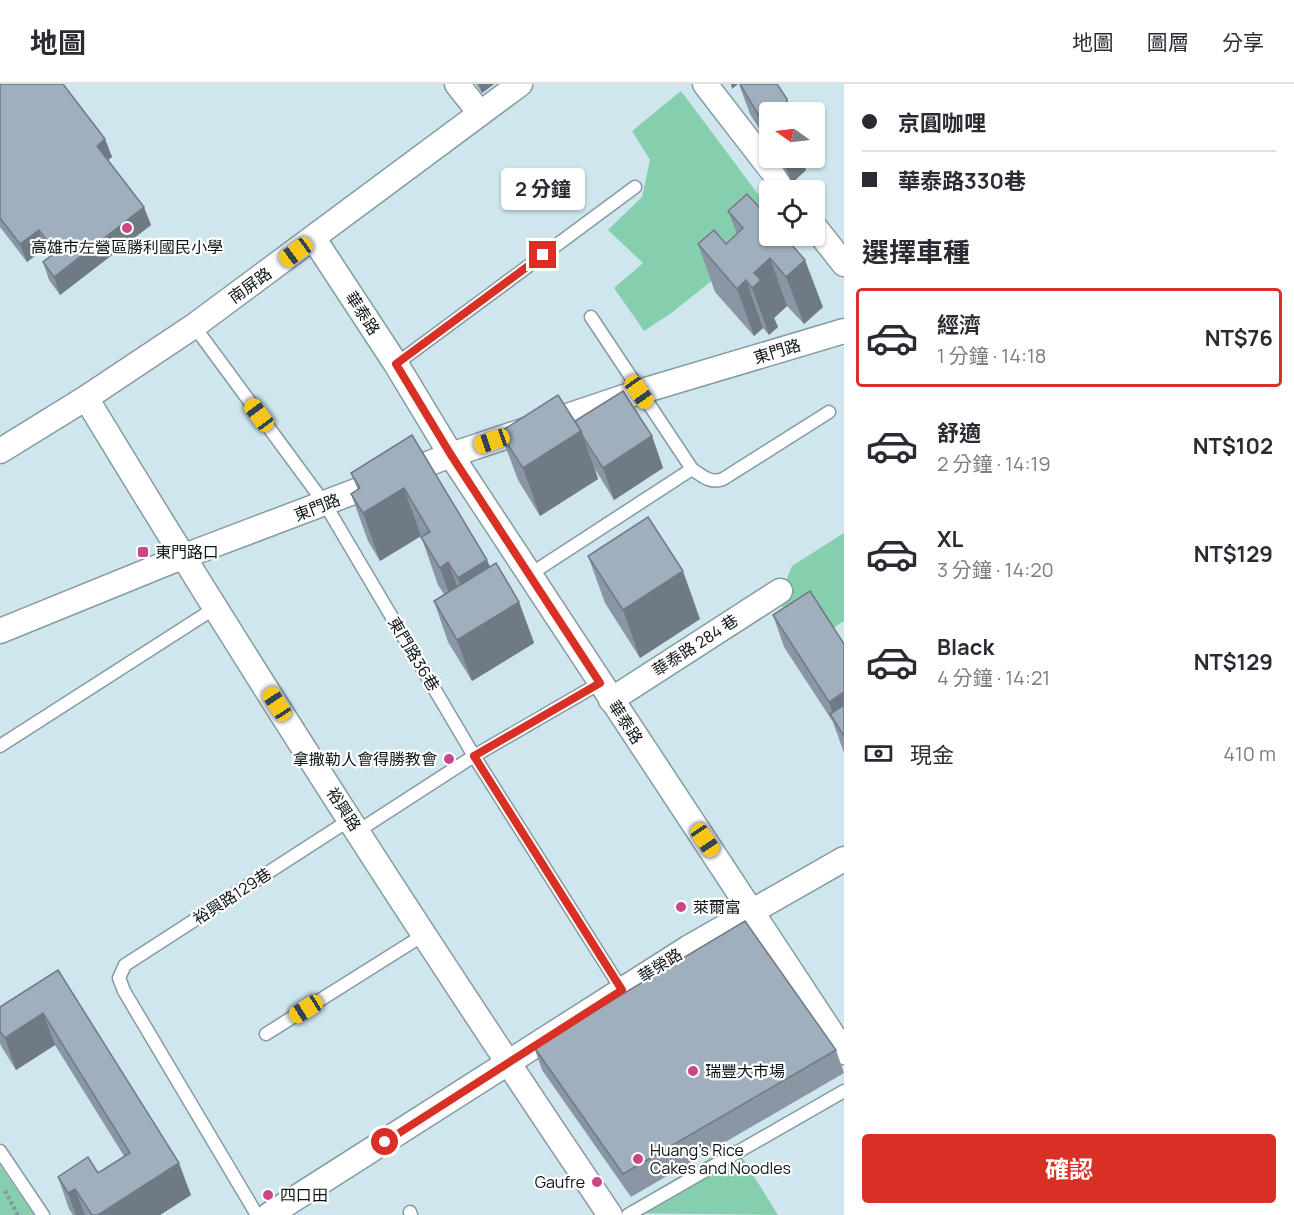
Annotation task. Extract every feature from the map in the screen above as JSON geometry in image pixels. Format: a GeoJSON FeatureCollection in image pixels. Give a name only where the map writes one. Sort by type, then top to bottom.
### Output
{"type":"FeatureCollection","features":[{"type":"Feature","properties":{"kind":"street"},"geometry":{"type":"LineString","coordinates":[[457,84],[480,113]]}},
{"type":"Feature","properties":{"kind":"street","name":"南屏路"},"geometry":{"type":"LineString","coordinates":[[0,451],[86,398],[194,326],[520,84]]}},
{"type":"Feature","properties":{"kind":"street"},"geometry":{"type":"LineString","coordinates":[[705,84],[779,180]]}},
{"type":"Feature","properties":{"kind":"street","name":"華泰路"},"geometry":{"type":"LineString","coordinates":[[314,239],[605,692],[844,1052]]}},
{"type":"Feature","properties":{"kind":"street"},"geometry":{"type":"LineString","coordinates":[[825,240],[844,264]]}},
{"type":"Feature","properties":{"kind":"street","name":"東門路"},"geometry":{"type":"LineString","coordinates":[[0,632],[182,556],[451,455],[639,392],[844,331]]}},
{"type":"Feature","properties":{"kind":"street","name":"裕興路"},"geometry":{"type":"LineString","coordinates":[[86,398],[182,556],[354,825],[508,1065],[610,1215]]}},
{"type":"Feature","properties":{"kind":"street","name":"華泰路 284 巷"},"geometry":{"type":"LineString","coordinates":[[605,692],[780,591]]}},
{"type":"Feature","properties":{"kind":"street","name":"華榮路"},"geometry":{"type":"LineString","coordinates":[[269,1215],[508,1065],[622,990],[752,911],[844,859]]}},
{"type":"Feature","properties":{"kind":"lane"},"geometry":{"type":"LineString","coordinates":[[396,364],[635,187]]}},
{"type":"Feature","properties":{"kind":"lane"},"geometry":{"type":"LineString","coordinates":[[591,317],[692,469],[708,479],[716,482],[723,479],[829,412]]}},
{"type":"Feature","properties":{"kind":"lane","name":"東門路36巷"},"geometry":{"type":"LineString","coordinates":[[194,326],[325,504],[474,756],[622,990]]}},
{"type":"Feature","properties":{"kind":"lane"},"geometry":{"type":"LineString","coordinates":[[529,575],[692,469]]}},
{"type":"Feature","properties":{"kind":"lane"},"geometry":{"type":"LineString","coordinates":[[0,746],[216,608]]}},
{"type":"Feature","properties":{"kind":"lane","name":"裕興路129巷"},"geometry":{"type":"LineString","coordinates":[[257,1215],[123,991],[119,978],[125,965],[354,825],[474,756],[605,692]]}},
{"type":"Feature","properties":{"kind":"lane"},"geometry":{"type":"LineString","coordinates":[[266,1034],[425,934]]}},
{"type":"Feature","properties":{"kind":"lane"},"geometry":{"type":"LineString","coordinates":[[628,1215],[844,1091]]}},
{"type":"Feature","properties":{"kind":"lane"},"geometry":{"type":"LineString","coordinates":[[0,1151],[43,1215]]}},
{"type":"Feature","properties":{"kind":"path"},"geometry":{"type":"LineString","coordinates":[[0,1183],[18,1215]]}},
{"type":"Feature","properties":{"kind":"green space"},"geometry":{"type":"Polygon","coordinates":[[[681,91],[759,196],[759,243],[670,314],[644,331],[614,288],[643,263],[608,230],[642,197],[650,160],[632,131],[681,91]]]}},
{"type":"Feature","properties":{"kind":"green space"},"geometry":{"type":"Polygon","coordinates":[[[844,533],[844,621],[805,647],[778,599],[792,566],[844,533]]]}},
{"type":"Feature","properties":{"kind":"green space"},"geometry":{"type":"Polygon","coordinates":[[[734,1144],[778,1215],[617,1213],[734,1144]]]}},
{"type":"Feature","properties":{"kind":"green space"},"geometry":{"type":"Polygon","coordinates":[[[0,1165],[34,1215],[0,1215],[0,1165]]]}},
{"type":"Feature","properties":{"kind":"building"},"geometry":{"type":"Polygon","coordinates":[[[0,84],[63,84],[105,139],[97,146],[144,207],[54,277],[43,262],[56,252],[39,230],[20,244],[0,218],[0,84]]]}},
{"type":"Feature","properties":{"kind":"building"},"geometry":{"type":"Polygon","coordinates":[[[740,84],[777,84],[787,99],[787,102],[759,102],[759,116],[740,84]]]}},
{"type":"Feature","properties":{"kind":"building"},"geometry":{"type":"Polygon","coordinates":[[[747,194],[759,207],[759,246],[793,246],[805,260],[786,277],[770,258],[754,273],[761,280],[752,288],[746,280],[737,289],[698,244],[714,230],[726,244],[743,228],[728,211],[747,194]]]}},
{"type":"Feature","properties":{"kind":"building"},"geometry":{"type":"Polygon","coordinates":[[[623,391],[652,436],[603,468],[575,421],[623,391]]]}},
{"type":"Feature","properties":{"kind":"building"},"geometry":{"type":"Polygon","coordinates":[[[558,395],[581,431],[523,468],[500,432],[558,395]]]}},
{"type":"Feature","properties":{"kind":"building"},"geometry":{"type":"Polygon","coordinates":[[[412,435],[487,560],[458,578],[448,562],[440,568],[421,537],[430,532],[404,488],[363,513],[351,494],[360,488],[351,473],[412,435]]]}},
{"type":"Feature","properties":{"kind":"building"},"geometry":{"type":"Polygon","coordinates":[[[648,517],[683,571],[623,610],[588,556],[648,517]]]}},
{"type":"Feature","properties":{"kind":"building"},"geometry":{"type":"Polygon","coordinates":[[[496,563],[519,602],[457,640],[434,601],[496,563]]]}},
{"type":"Feature","properties":{"kind":"building"},"geometry":{"type":"Polygon","coordinates":[[[810,591],[844,644],[844,692],[829,702],[773,615],[810,591]]]}},
{"type":"Feature","properties":{"kind":"building"},"geometry":{"type":"Polygon","coordinates":[[[844,705],[844,736],[830,714],[844,705]]]}},
{"type":"Feature","properties":{"kind":"building","name":"瑞豐大市場"},"geometry":{"type":"Polygon","coordinates":[[[745,921],[836,1050],[623,1174],[534,1047],[745,921]]]}},
{"type":"Feature","properties":{"kind":"building"},"geometry":{"type":"Polygon","coordinates":[[[58,970],[179,1163],[98,1215],[92,1215],[75,1189],[68,1193],[58,1177],[88,1157],[98,1173],[130,1153],[43,1013],[5,1038],[0,1031],[0,1007],[58,970]]]}},
{"type":"Feature","properties":{"kind":"place","name":"高雄市左營區勝利國民小學"},"geometry":{"type":"Point","coordinates":[127,228]}},
{"type":"Feature","properties":{"kind":"place","name":"東門路口"},"geometry":{"type":"Point","coordinates":[143,552]}},
{"type":"Feature","properties":{"kind":"place","name":"拿撒勒人會得勝教會"},"geometry":{"type":"Point","coordinates":[449,759]}},
{"type":"Feature","properties":{"kind":"place","name":"萊爾富"},"geometry":{"type":"Point","coordinates":[681,907]}},
{"type":"Feature","properties":{"kind":"place","name":"瑞豐大市場"},"geometry":{"type":"Point","coordinates":[693,1071]}},
{"type":"Feature","properties":{"kind":"place","name":"Huang's Rice Cakes and Noodles"},"geometry":{"type":"Point","coordinates":[638,1159]}},
{"type":"Feature","properties":{"kind":"place","name":"Gaufre"},"geometry":{"type":"Point","coordinates":[597,1182]}},
{"type":"Feature","properties":{"kind":"place","name":"四口田"},"geometry":{"type":"Point","coordinates":[268,1195]}},
{"type":"Feature","properties":{"kind":"route"},"geometry":{"type":"LineString","coordinates":[[385,1142],[622,990],[474,756],[600,683],[451,455],[396,364],[543,255]]}}]}
